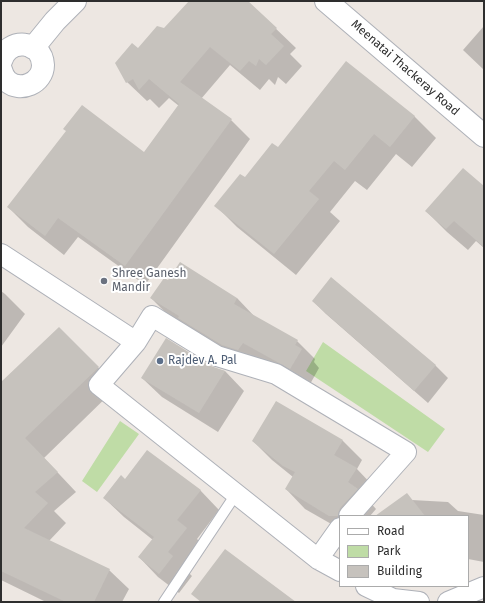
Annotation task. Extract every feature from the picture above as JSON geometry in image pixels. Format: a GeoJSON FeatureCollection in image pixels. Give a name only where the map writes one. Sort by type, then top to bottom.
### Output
{"type":"FeatureCollection","features":[{"type":"Feature","properties":{"kind":"street"},"geometry":{"type":"LineString","coordinates":[[33,48],[55,21],[75,1]]}},
{"type":"Feature","properties":{"kind":"street","name":"Meenatai Thackeray Road"},"geometry":{"type":"LineString","coordinates":[[326,1],[484,136]]}},
{"type":"Feature","properties":{"kind":"street"},"geometry":{"type":"LineString","coordinates":[[19,44],[27,45],[38,52],[42,59],[43,66],[42,73],[38,79],[32,84],[26,86],[12,85],[3,66],[12,46],[19,44]]}},
{"type":"Feature","properties":{"kind":"street"},"geometry":{"type":"LineString","coordinates":[[1,254],[136,342]]}},
{"type":"Feature","properties":{"kind":"street"},"geometry":{"type":"LineString","coordinates":[[339,570],[318,559],[99,386],[136,342],[152,316],[217,356],[276,374],[406,452],[350,515]]}},
{"type":"Feature","properties":{"kind":"street"},"geometry":{"type":"LineString","coordinates":[[318,559],[339,529]]}},
{"type":"Feature","properties":{"kind":"street"},"geometry":{"type":"LineString","coordinates":[[368,587],[393,599],[419,602]]}},
{"type":"Feature","properties":{"kind":"street"},"geometry":{"type":"LineString","coordinates":[[448,602],[484,587]]}},
{"type":"Feature","properties":{"kind":"lane"},"geometry":{"type":"LineString","coordinates":[[164,602],[236,494]]}},
{"type":"Feature","properties":{"kind":"green space"},"geometry":{"type":"Polygon","coordinates":[[[323,342],[445,429],[428,452],[306,371],[323,342]]]}},
{"type":"Feature","properties":{"kind":"green space"},"geometry":{"type":"Polygon","coordinates":[[[120,421],[139,434],[97,492],[82,481],[120,421]]]}},
{"type":"Feature","properties":{"kind":"building"},"geometry":{"type":"Polygon","coordinates":[[[189,1],[248,1],[277,28],[271,34],[284,46],[266,65],[259,59],[256,66],[249,61],[240,71],[210,47],[180,82],[232,119],[125,266],[58,218],[45,236],[7,207],[66,131],[63,129],[82,105],[144,152],[179,104],[149,79],[139,90],[133,79],[126,83],[115,63],[132,43],[138,48],[157,26],[164,28],[189,1]]]}},
{"type":"Feature","properties":{"kind":"building"},"geometry":{"type":"Polygon","coordinates":[[[346,61],[415,116],[390,147],[374,134],[345,170],[334,161],[309,191],[319,199],[274,254],[214,206],[240,174],[245,177],[272,143],[278,147],[346,61]]]}},
{"type":"Feature","properties":{"kind":"building"},"geometry":{"type":"Polygon","coordinates":[[[463,168],[484,186],[484,247],[454,221],[446,229],[425,211],[463,168]]]}},
{"type":"Feature","properties":{"kind":"building"},"geometry":{"type":"Polygon","coordinates":[[[180,262],[237,298],[234,304],[298,340],[295,345],[302,349],[290,369],[243,343],[238,350],[222,345],[178,318],[179,316],[150,298],[164,278],[168,280],[180,262]]]}},
{"type":"Feature","properties":{"kind":"building"},"geometry":{"type":"Polygon","coordinates":[[[331,277],[436,365],[414,391],[312,301],[331,277]]]}},
{"type":"Feature","properties":{"kind":"building"},"geometry":{"type":"Polygon","coordinates":[[[59,327],[99,367],[25,438],[58,472],[35,492],[48,503],[24,528],[110,569],[94,602],[66,602],[1,571],[1,382],[59,327]]]}},
{"type":"Feature","properties":{"kind":"building"},"geometry":{"type":"Polygon","coordinates":[[[166,338],[211,366],[225,371],[199,413],[141,378],[166,338]]]}},
{"type":"Feature","properties":{"kind":"building"},"geometry":{"type":"Polygon","coordinates":[[[276,401],[343,440],[334,455],[357,468],[348,482],[358,489],[340,508],[338,516],[329,516],[285,489],[295,472],[283,466],[252,441],[276,401]]]}},
{"type":"Feature","properties":{"kind":"building"},"geometry":{"type":"Polygon","coordinates":[[[147,450],[201,490],[177,520],[187,528],[168,552],[173,556],[159,574],[138,557],[154,537],[103,498],[121,475],[125,479],[147,450]]]}},
{"type":"Feature","properties":{"kind":"building"},"geometry":{"type":"Polygon","coordinates":[[[407,493],[424,515],[376,515],[407,493]]]}},
{"type":"Feature","properties":{"kind":"building"},"geometry":{"type":"Polygon","coordinates":[[[225,549],[296,602],[201,602],[191,594],[225,549]]]}},
{"type":"Feature","properties":{"kind":"place","name":"Shree Ganesh Mandir"},"geometry":{"type":"Point","coordinates":[104,281]}},
{"type":"Feature","properties":{"kind":"place","name":"Rajdev A. Pal"},"geometry":{"type":"Point","coordinates":[160,361]}}]}
